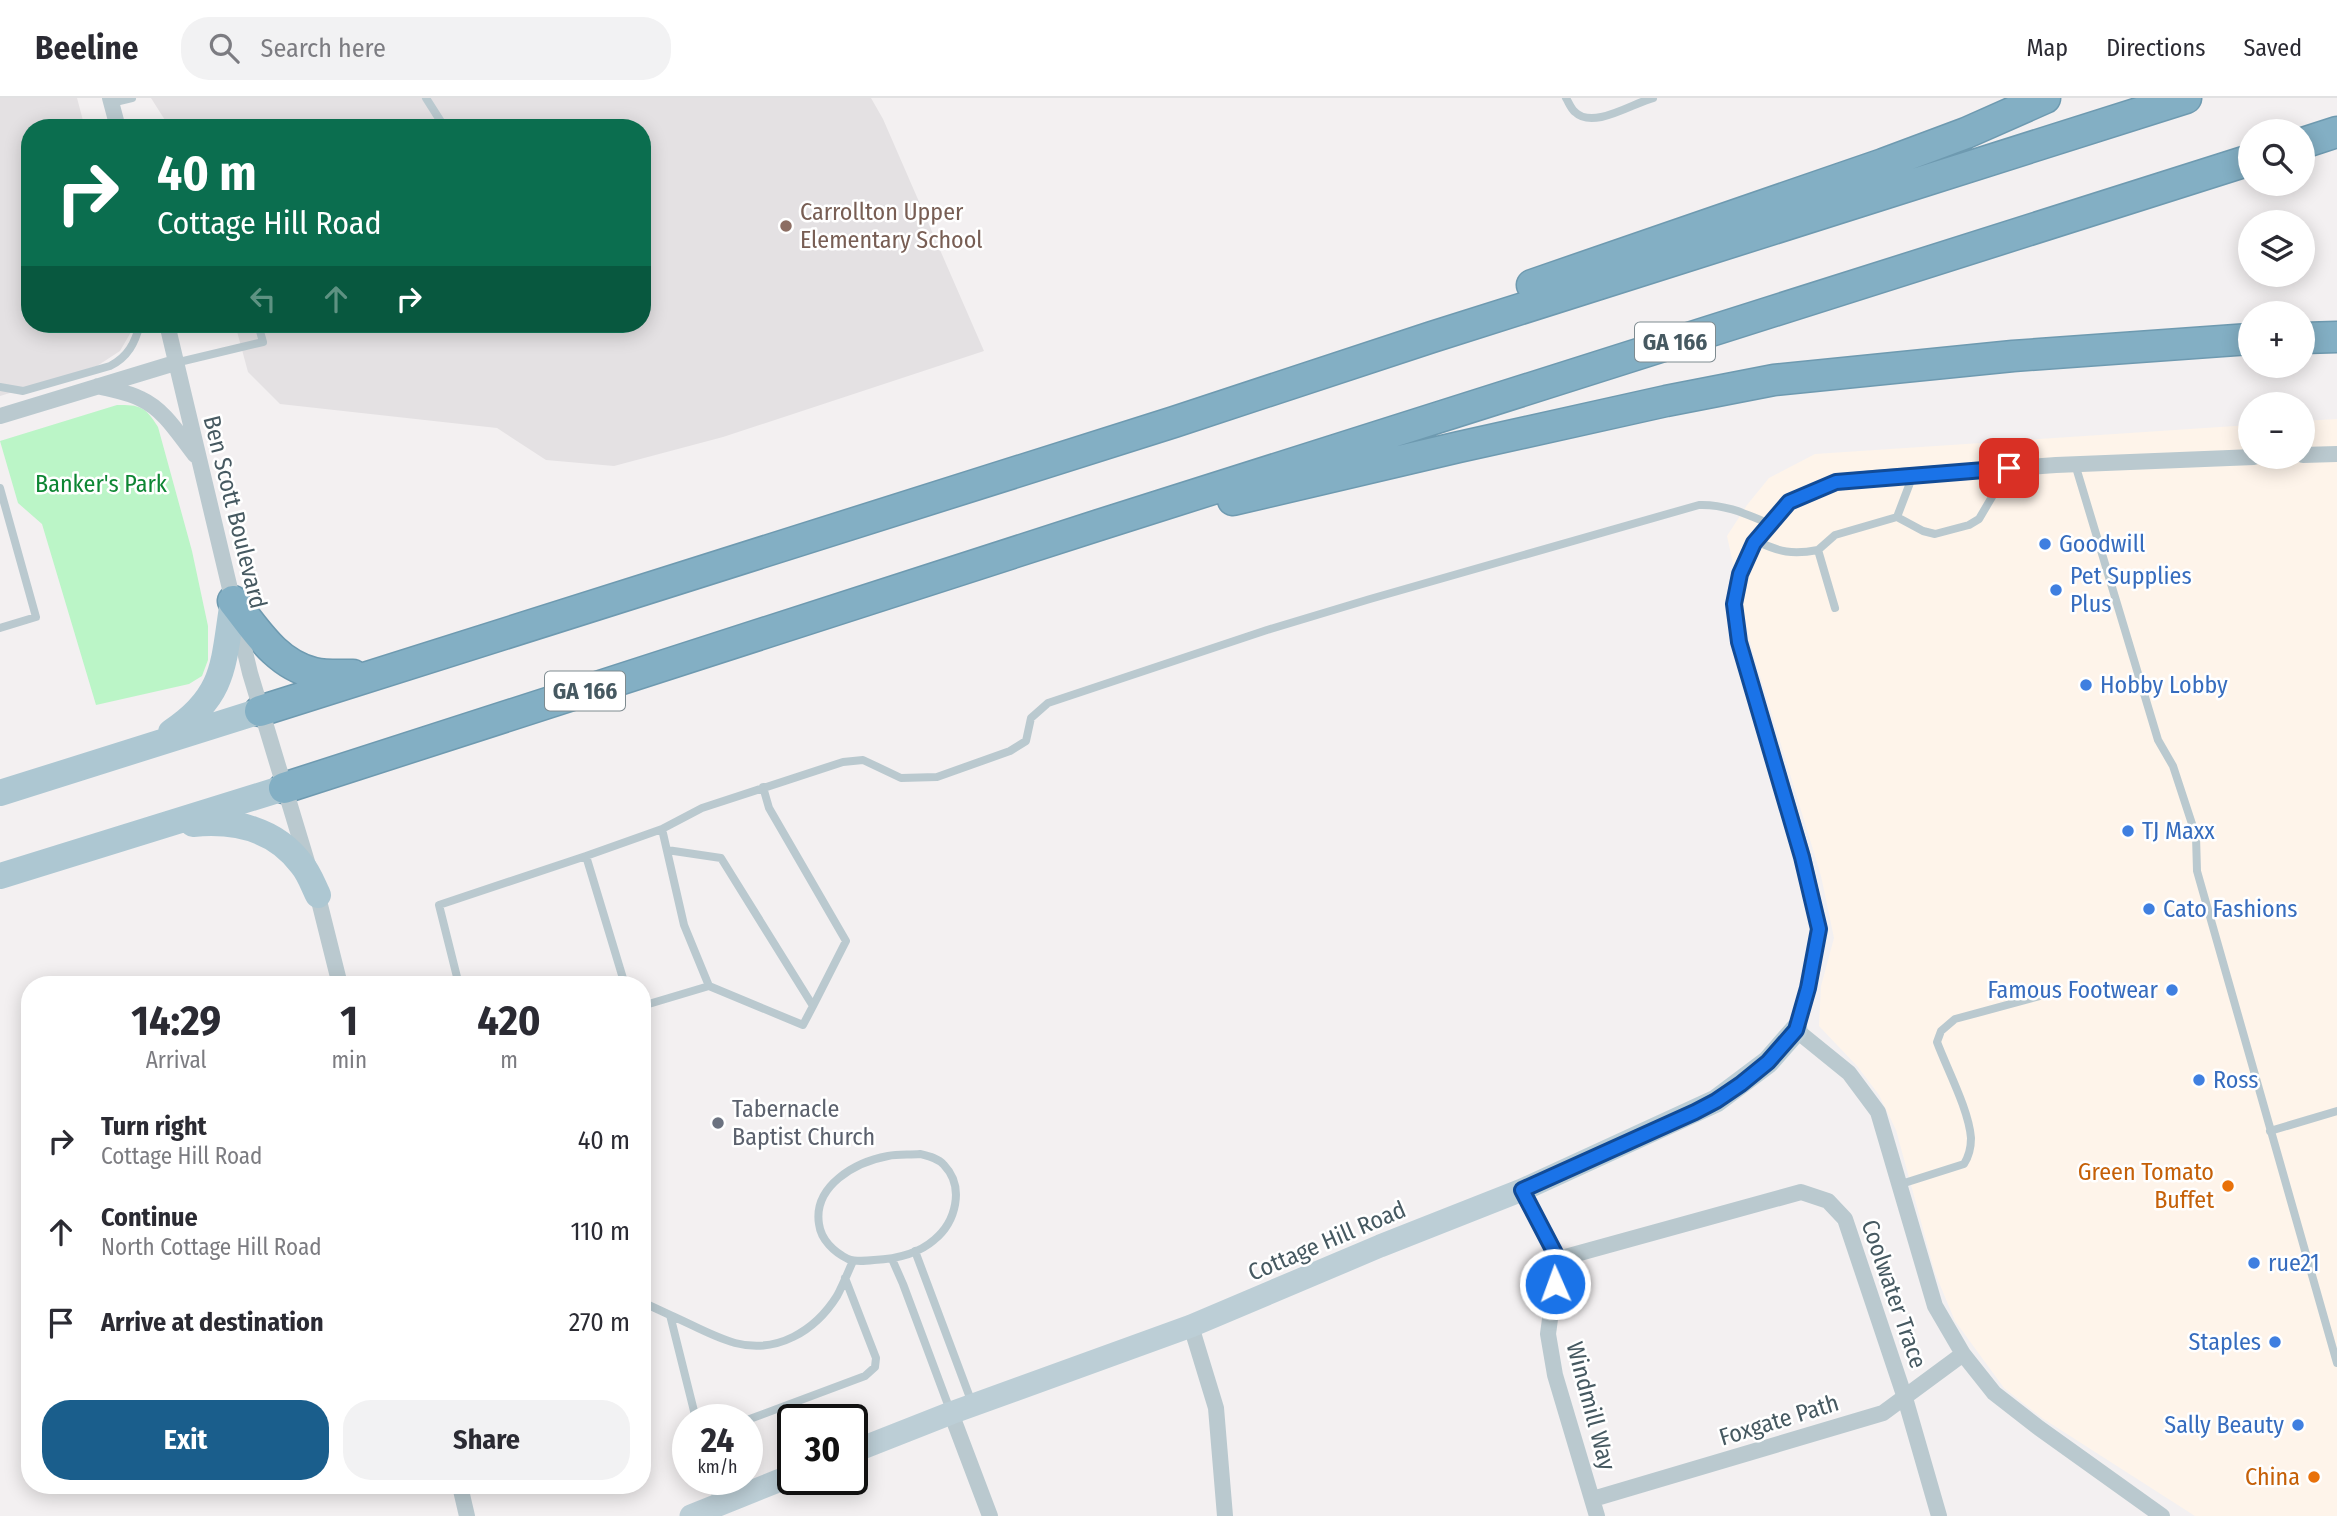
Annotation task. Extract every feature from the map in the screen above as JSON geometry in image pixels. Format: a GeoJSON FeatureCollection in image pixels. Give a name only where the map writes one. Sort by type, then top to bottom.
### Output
{"type":"FeatureCollection","features":[{"type":"Feature","properties":{"kind":"highway"},"geometry":{"type":"LineString","coordinates":[[1432,337],[1535,284],[1883,164],[2045,98]]}},
{"type":"Feature","properties":{"kind":"highway"},"geometry":{"type":"LineString","coordinates":[[260,710],[1174,422],[1432,337],[2186,98]]}},
{"type":"Feature","properties":{"kind":"highway"},"geometry":{"type":"LineString","coordinates":[[2315,139],[2337,132]]}},
{"type":"Feature","properties":{"kind":"highway","name":"GA 166"},"geometry":{"type":"LineString","coordinates":[[284,788],[1099,525],[2238,163]]}},
{"type":"Feature","properties":{"kind":"highway"},"geometry":{"type":"LineString","coordinates":[[2315,338],[2337,337]]}},
{"type":"Feature","properties":{"kind":"highway"},"geometry":{"type":"LineString","coordinates":[[1099,525],[1264,494],[1472,444],[1774,380],[2013,356],[2238,340]]}},
{"type":"Feature","properties":{"kind":"highway"},"geometry":{"type":"LineString","coordinates":[[233,601],[280,658],[294,667],[316,673],[374,676]]}},
{"type":"Feature","properties":{"kind":"main road"},"geometry":{"type":"LineString","coordinates":[[138,749],[184,723],[212,694],[222,670],[233,601]]}},
{"type":"Feature","properties":{"kind":"main road"},"geometry":{"type":"LineString","coordinates":[[0,793],[260,710]]}},
{"type":"Feature","properties":{"kind":"main road"},"geometry":{"type":"LineString","coordinates":[[0,876],[284,788]]}},
{"type":"Feature","properties":{"kind":"main road"},"geometry":{"type":"LineString","coordinates":[[119,839],[194,823],[242,825],[268,834],[287,848],[303,866],[317,895]]}},
{"type":"Feature","properties":{"kind":"street"},"geometry":{"type":"LineString","coordinates":[[111,101],[116,119]]}},
{"type":"Feature","properties":{"kind":"street","name":"Ben Scott Boulevard"},"geometry":{"type":"LineString","coordinates":[[169,333],[260,710],[317,895],[338,976]]}},
{"type":"Feature","properties":{"kind":"street"},"geometry":{"type":"LineString","coordinates":[[0,416],[175,363]]}},
{"type":"Feature","properties":{"kind":"street"},"geometry":{"type":"LineString","coordinates":[[98,386],[140,398],[155,407],[199,460]]}},
{"type":"Feature","properties":{"kind":"street"},"geometry":{"type":"LineString","coordinates":[[2315,455],[2337,454]]}},
{"type":"Feature","properties":{"kind":"street"},"geometry":{"type":"LineString","coordinates":[[2162,1516],[1994,1393],[1963,1354],[1936,1307],[1878,1112],[1849,1073],[1796,1030],[1808,988],[1819,929],[1802,857],[1739,642],[1734,604],[1740,574],[1756,541],[1770,524],[1789,502],[1836,482],[2009,468],[2238,458]]}},
{"type":"Feature","properties":{"kind":"street","name":"Cottage Hill Road"},"geometry":{"type":"LineString","coordinates":[[868,1446],[1191,1326],[1380,1246],[1522,1190],[1716,1101],[1768,1062],[1796,1030]]}},
{"type":"Feature","properties":{"kind":"street"},"geometry":{"type":"LineString","coordinates":[[1522,1190],[1558,1259]]}},
{"type":"Feature","properties":{"kind":"street","name":"Coolwater Trace"},"geometry":{"type":"LineString","coordinates":[[1558,1259],[1801,1192],[1828,1201],[1845,1219],[1905,1398],[1939,1516]]}},
{"type":"Feature","properties":{"kind":"street","name":"Windmill Way"},"geometry":{"type":"LineString","coordinates":[[1558,1259],[1548,1334],[1555,1375],[1597,1516]]}},
{"type":"Feature","properties":{"kind":"street"},"geometry":{"type":"LineString","coordinates":[[1191,1326],[1216,1408],[1225,1516]]}},
{"type":"Feature","properties":{"kind":"street","name":"Foxgate Path"},"geometry":{"type":"LineString","coordinates":[[1593,1499],[1882,1413],[1963,1354]]}},
{"type":"Feature","properties":{"kind":"street"},"geometry":{"type":"LineString","coordinates":[[951,1413],[990,1516]]}},
{"type":"Feature","properties":{"kind":"street"},"geometry":{"type":"LineString","coordinates":[[691,1516],[777,1481]]}},
{"type":"Feature","properties":{"kind":"street"},"geometry":{"type":"LineString","coordinates":[[462,1494],[467,1516]]}},
{"type":"Feature","properties":{"kind":"lane"},"geometry":{"type":"LineString","coordinates":[[111,101],[132,98]]}},
{"type":"Feature","properties":{"kind":"lane"},"geometry":{"type":"LineString","coordinates":[[426,98],[439,119]]}},
{"type":"Feature","properties":{"kind":"lane"},"geometry":{"type":"LineString","coordinates":[[1566,98],[1573,111],[1582,117],[1605,117],[1653,98]]}},
{"type":"Feature","properties":{"kind":"lane"},"geometry":{"type":"LineString","coordinates":[[0,387],[23,391],[110,366],[121,360],[137,333]]}},
{"type":"Feature","properties":{"kind":"lane"},"geometry":{"type":"LineString","coordinates":[[175,363],[263,342],[260,333]]}},
{"type":"Feature","properties":{"kind":"lane"},"geometry":{"type":"LineString","coordinates":[[2075,464],[2158,740],[2173,766],[2196,836],[2197,871],[2337,1363]]}},
{"type":"Feature","properties":{"kind":"lane"},"geometry":{"type":"LineString","coordinates":[[1756,541],[1779,552],[1801,553],[1818,550],[1835,535],[1897,517],[1923,531],[1935,534],[1969,525],[1979,519],[2009,468]]}},
{"type":"Feature","properties":{"kind":"lane"},"geometry":{"type":"LineString","coordinates":[[1897,517],[1913,475]]}},
{"type":"Feature","properties":{"kind":"lane"},"geometry":{"type":"LineString","coordinates":[[0,488],[4,515],[36,617],[0,628]]}},
{"type":"Feature","properties":{"kind":"lane"},"geometry":{"type":"LineString","coordinates":[[457,976],[439,905],[662,829],[702,808],[763,787],[842,762],[863,760],[901,778],[937,778],[1010,751],[1026,741],[1031,718],[1048,703],[1357,603],[1699,505],[1729,507],[1770,524]]}},
{"type":"Feature","properties":{"kind":"lane"},"geometry":{"type":"LineString","coordinates":[[1818,550],[1835,608]]}},
{"type":"Feature","properties":{"kind":"lane"},"geometry":{"type":"LineString","coordinates":[[651,1003],[709,986],[803,1025],[813,1006],[846,941],[769,808],[763,787]]}},
{"type":"Feature","properties":{"kind":"lane"},"geometry":{"type":"LineString","coordinates":[[662,829],[684,926],[709,986]]}},
{"type":"Feature","properties":{"kind":"lane"},"geometry":{"type":"LineString","coordinates":[[667,850],[721,858],[813,1006]]}},
{"type":"Feature","properties":{"kind":"lane"},"geometry":{"type":"LineString","coordinates":[[586,856],[622,976]]}},
{"type":"Feature","properties":{"kind":"lane"},"geometry":{"type":"LineString","coordinates":[[1898,1185],[1964,1164],[1970,1154],[1971,1137],[1966,1118],[1937,1042],[1941,1031],[1955,1019],[2055,992]]}},
{"type":"Feature","properties":{"kind":"lane"},"geometry":{"type":"LineString","coordinates":[[2270,1131],[2337,1111]]}},
{"type":"Feature","properties":{"kind":"lane"},"geometry":{"type":"LineString","coordinates":[[920,1154],[933,1157],[943,1163],[952,1176],[956,1207],[935,1240],[915,1251],[892,1259],[853,1261],[836,1253],[819,1227],[821,1199],[832,1183],[846,1172],[886,1156],[920,1154]]}},
{"type":"Feature","properties":{"kind":"lane"},"geometry":{"type":"LineString","coordinates":[[915,1251],[973,1406]]}},
{"type":"Feature","properties":{"kind":"lane"},"geometry":{"type":"LineString","coordinates":[[892,1259],[951,1413]]}},
{"type":"Feature","properties":{"kind":"lane"},"geometry":{"type":"LineString","coordinates":[[651,1306],[735,1343],[776,1344],[797,1336],[819,1319],[837,1295],[853,1261]]}},
{"type":"Feature","properties":{"kind":"lane"},"geometry":{"type":"LineString","coordinates":[[763,1414],[865,1376],[875,1367],[876,1358],[845,1278]]}},
{"type":"Feature","properties":{"kind":"lane"},"geometry":{"type":"LineString","coordinates":[[670,1315],[692,1404]]}},
{"type":"Feature","properties":{"kind":"lane"},"geometry":{"type":"LineString","coordinates":[[715,1495],[718,1504]]}},
{"type":"Feature","properties":{"kind":"shaded area"},"geometry":{"type":"Polygon","coordinates":[[[0,98],[77,98],[83,119],[21,119],[21,333],[130,333],[120,351],[97,366],[0,396],[0,98]]]}},
{"type":"Feature","properties":{"kind":"shaded area","name":"Carrollton Upper Elementary School"},"geometry":{"type":"Polygon","coordinates":[[[151,98],[871,98],[883,119],[984,351],[723,437],[614,466],[546,460],[497,428],[280,404],[248,372],[237,333],[651,333],[651,119],[164,119],[151,98]]]}},
{"type":"Feature","properties":{"kind":"shaded area"},"geometry":{"type":"Polygon","coordinates":[[[2337,419],[2337,1516],[2195,1516],[2042,1418],[2004,1388],[1955,1321],[1935,1273],[1896,1130],[1879,1095],[1857,1066],[1819,1026],[1821,986],[1834,938],[1821,876],[1751,646],[1727,536],[1769,478],[1815,454],[2238,426],[2238,469],[2315,469],[2315,420],[2337,419]]]}},
{"type":"Feature","properties":{"kind":"green space","name":"Banker's Park"},"geometry":{"type":"Polygon","coordinates":[[[117,405],[141,408],[158,427],[192,551],[208,626],[208,660],[202,676],[189,684],[96,705],[42,524],[18,503],[0,441],[117,405]]]}},
{"type":"Feature","properties":{"kind":"place","name":"Carrollton Upper Elementary School"},"geometry":{"type":"Point","coordinates":[786,226]}},
{"type":"Feature","properties":{"kind":"place","name":"Goodwill"},"geometry":{"type":"Point","coordinates":[2045,544]}},
{"type":"Feature","properties":{"kind":"place","name":"Pet Supplies Plus"},"geometry":{"type":"Point","coordinates":[2056,590]}},
{"type":"Feature","properties":{"kind":"place","name":"Hobby Lobby"},"geometry":{"type":"Point","coordinates":[2086,685]}},
{"type":"Feature","properties":{"kind":"place","name":"TJ Maxx"},"geometry":{"type":"Point","coordinates":[2128,831]}},
{"type":"Feature","properties":{"kind":"place","name":"Cato Fashions"},"geometry":{"type":"Point","coordinates":[2149,909]}},
{"type":"Feature","properties":{"kind":"place","name":"Famous Footwear"},"geometry":{"type":"Point","coordinates":[2172,990]}},
{"type":"Feature","properties":{"kind":"place","name":"Ross"},"geometry":{"type":"Point","coordinates":[2199,1080]}},
{"type":"Feature","properties":{"kind":"place","name":"Tabernacle Baptist Church"},"geometry":{"type":"Point","coordinates":[718,1123]}},
{"type":"Feature","properties":{"kind":"place","name":"Green Tomato Buffet"},"geometry":{"type":"Point","coordinates":[2228,1186]}},
{"type":"Feature","properties":{"kind":"place","name":"rue21"},"geometry":{"type":"Point","coordinates":[2254,1263]}},
{"type":"Feature","properties":{"kind":"place","name":"Staples"},"geometry":{"type":"Point","coordinates":[2275,1342]}},
{"type":"Feature","properties":{"kind":"place","name":"Sally Beauty"},"geometry":{"type":"Point","coordinates":[2298,1425]}},
{"type":"Feature","properties":{"kind":"place","name":"China"},"geometry":{"type":"Point","coordinates":[2314,1477]}},
{"type":"Feature","properties":{"kind":"route"},"geometry":{"type":"LineString","coordinates":[[1555,1284],[1558,1259],[1522,1190],[1695,1112],[1741,1084],[1768,1062],[1796,1030],[1808,988],[1819,929],[1802,857],[1739,642],[1734,604],[1740,574],[1754,543],[1789,502],[1836,482],[2009,468]]}}]}
